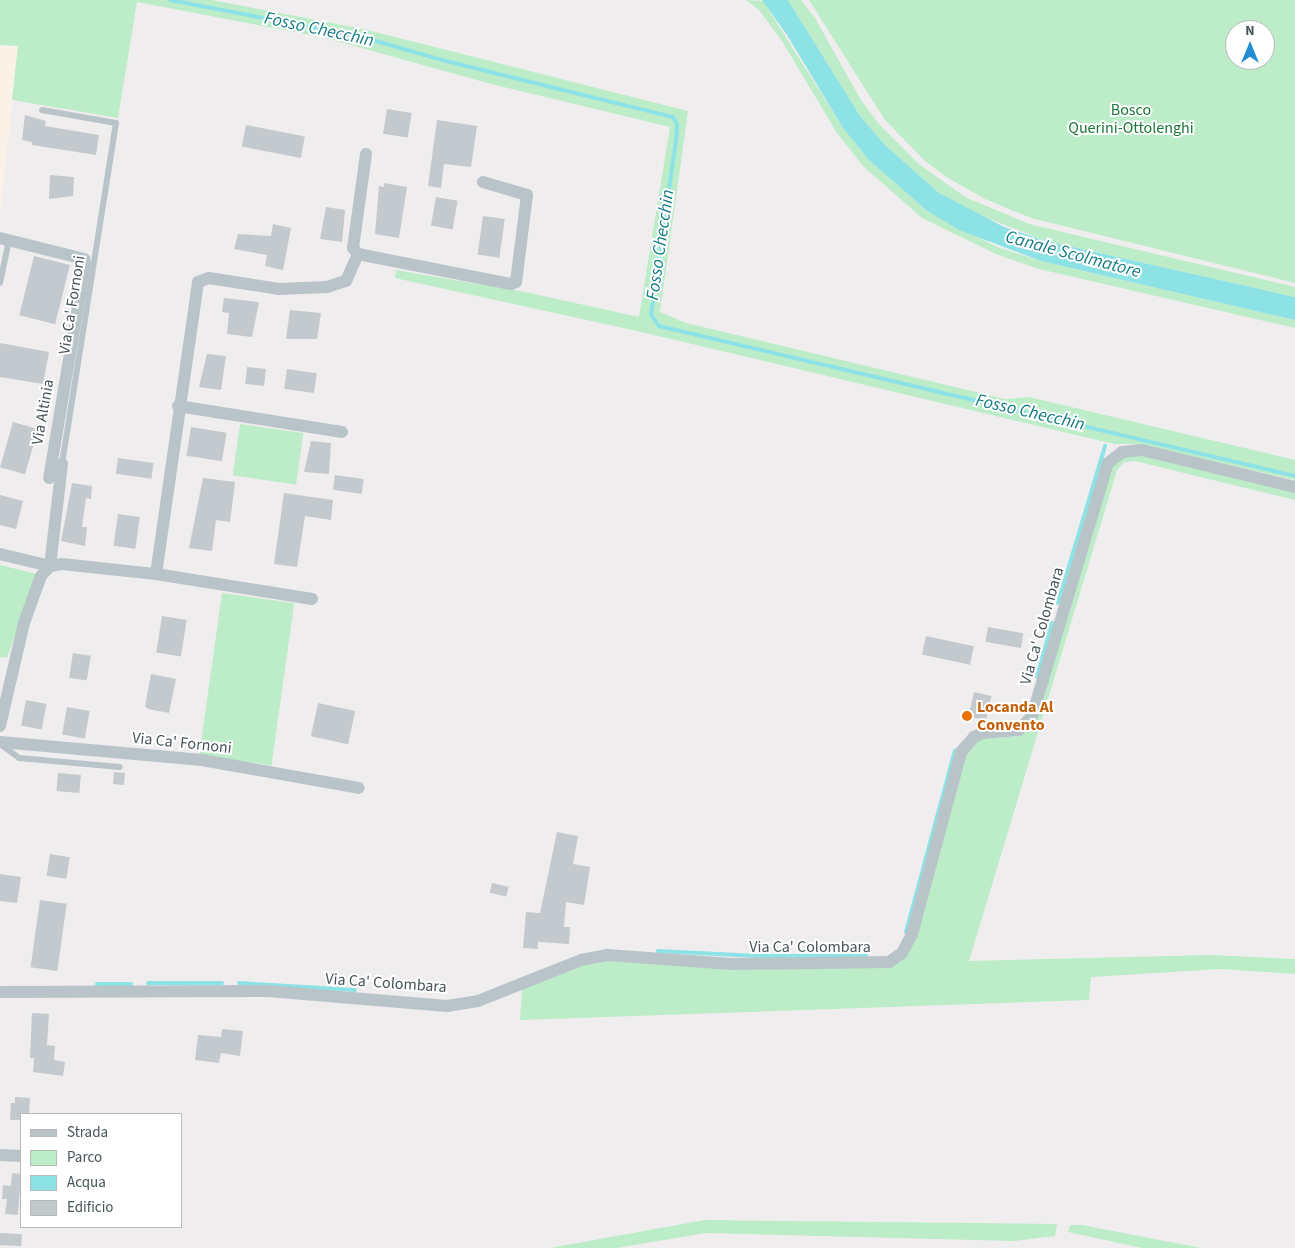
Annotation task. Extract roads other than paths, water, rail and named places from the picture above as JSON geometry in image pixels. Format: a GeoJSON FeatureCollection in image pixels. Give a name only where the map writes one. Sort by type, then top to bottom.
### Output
{"type":"FeatureCollection","features":[{"type":"Feature","properties":{"kind":"street"},"geometry":{"type":"LineString","coordinates":[[366,154],[353,248],[358,254],[516,282],[527,195],[483,182]]}},
{"type":"Feature","properties":{"kind":"street","name":"Via Altinia"},"geometry":{"type":"LineString","coordinates":[[5,238],[84,259],[85,264],[48,478]]}},
{"type":"Feature","properties":{"kind":"street"},"geometry":{"type":"LineString","coordinates":[[156,574],[178,406],[198,282],[209,278],[280,289],[327,287],[346,281],[358,254]]}},
{"type":"Feature","properties":{"kind":"street"},"geometry":{"type":"LineString","coordinates":[[178,406],[342,432]]}},
{"type":"Feature","properties":{"kind":"street","name":"Via Ca' Colombara"},"geometry":{"type":"LineString","coordinates":[[0,992],[268,991],[447,1006],[478,1001],[581,960],[607,955],[732,964],[889,962],[902,953],[912,934],[964,747],[983,733],[1019,730],[1032,716],[1108,464],[1122,452],[1142,450],[1295,487]]}},
{"type":"Feature","properties":{"kind":"street","name":"Via Ca' Fornoni"},"geometry":{"type":"LineString","coordinates":[[0,726],[24,623],[41,576],[50,566],[62,464]]}},
{"type":"Feature","properties":{"kind":"street"},"geometry":{"type":"LineString","coordinates":[[0,554],[50,566],[62,564],[156,574],[312,599]]}},
{"type":"Feature","properties":{"kind":"street","name":"Via Ca' Fornoni"},"geometry":{"type":"LineString","coordinates":[[0,743],[202,760],[359,788]]}},
{"type":"Feature","properties":{"kind":"street"},"geometry":{"type":"LineString","coordinates":[[0,1155],[20,1156]]}},
{"type":"Feature","properties":{"kind":"lane","name":"Via Ca' Fornoni"},"geometry":{"type":"LineString","coordinates":[[42,110],[116,123],[62,464]]}},
{"type":"Feature","properties":{"kind":"lane"},"geometry":{"type":"LineString","coordinates":[[0,283],[5,238]]}},
{"type":"Feature","properties":{"kind":"lane","name":"Via Ca' Fornoni"},"geometry":{"type":"LineString","coordinates":[[0,743],[19,758],[120,767]]}},
{"type":"Feature","properties":{"kind":"water","name":"Canale Scolmatore"},"geometry":{"type":"Polygon","coordinates":[[[762,0],[788,0],[860,116],[885,145],[939,193],[1004,227],[1046,241],[1295,297],[1295,320],[1041,261],[959,230],[926,210],[869,160],[843,128],[787,35],[762,0]]]}},
{"type":"Feature","properties":{"kind":"waterway","name":"Fosso Checchin"},"geometry":{"type":"LineString","coordinates":[[170,0],[362,37],[442,60],[673,117],[677,125],[676,140],[651,315],[659,326],[1295,476]]}},
{"type":"Feature","properties":{"kind":"waterway"},"geometry":{"type":"LineString","coordinates":[[1058,603],[1105,446]]}},
{"type":"Feature","properties":{"kind":"waterway"},"geometry":{"type":"LineString","coordinates":[[1037,677],[1052,623]]}},
{"type":"Feature","properties":{"kind":"waterway"},"geometry":{"type":"LineString","coordinates":[[906,932],[955,750]]}},
{"type":"Feature","properties":{"kind":"waterway"},"geometry":{"type":"LineString","coordinates":[[658,951],[758,956],[866,956]]}},
{"type":"Feature","properties":{"kind":"waterway"},"geometry":{"type":"LineString","coordinates":[[148,983],[222,983]]}},
{"type":"Feature","properties":{"kind":"waterway"},"geometry":{"type":"LineString","coordinates":[[239,983],[355,990]]}},
{"type":"Feature","properties":{"kind":"waterway"},"geometry":{"type":"LineString","coordinates":[[97,984],[131,984]]}},
{"type":"Feature","properties":{"kind":"place","name":"Locanda Al Convento"},"geometry":{"type":"Point","coordinates":[967,716]}},
{"type":"Feature","properties":{"kind":"park label","name":"Bosco Querini-Ottolenghi"},"geometry":{"type":"Point","coordinates":[1131,119]}}]}
